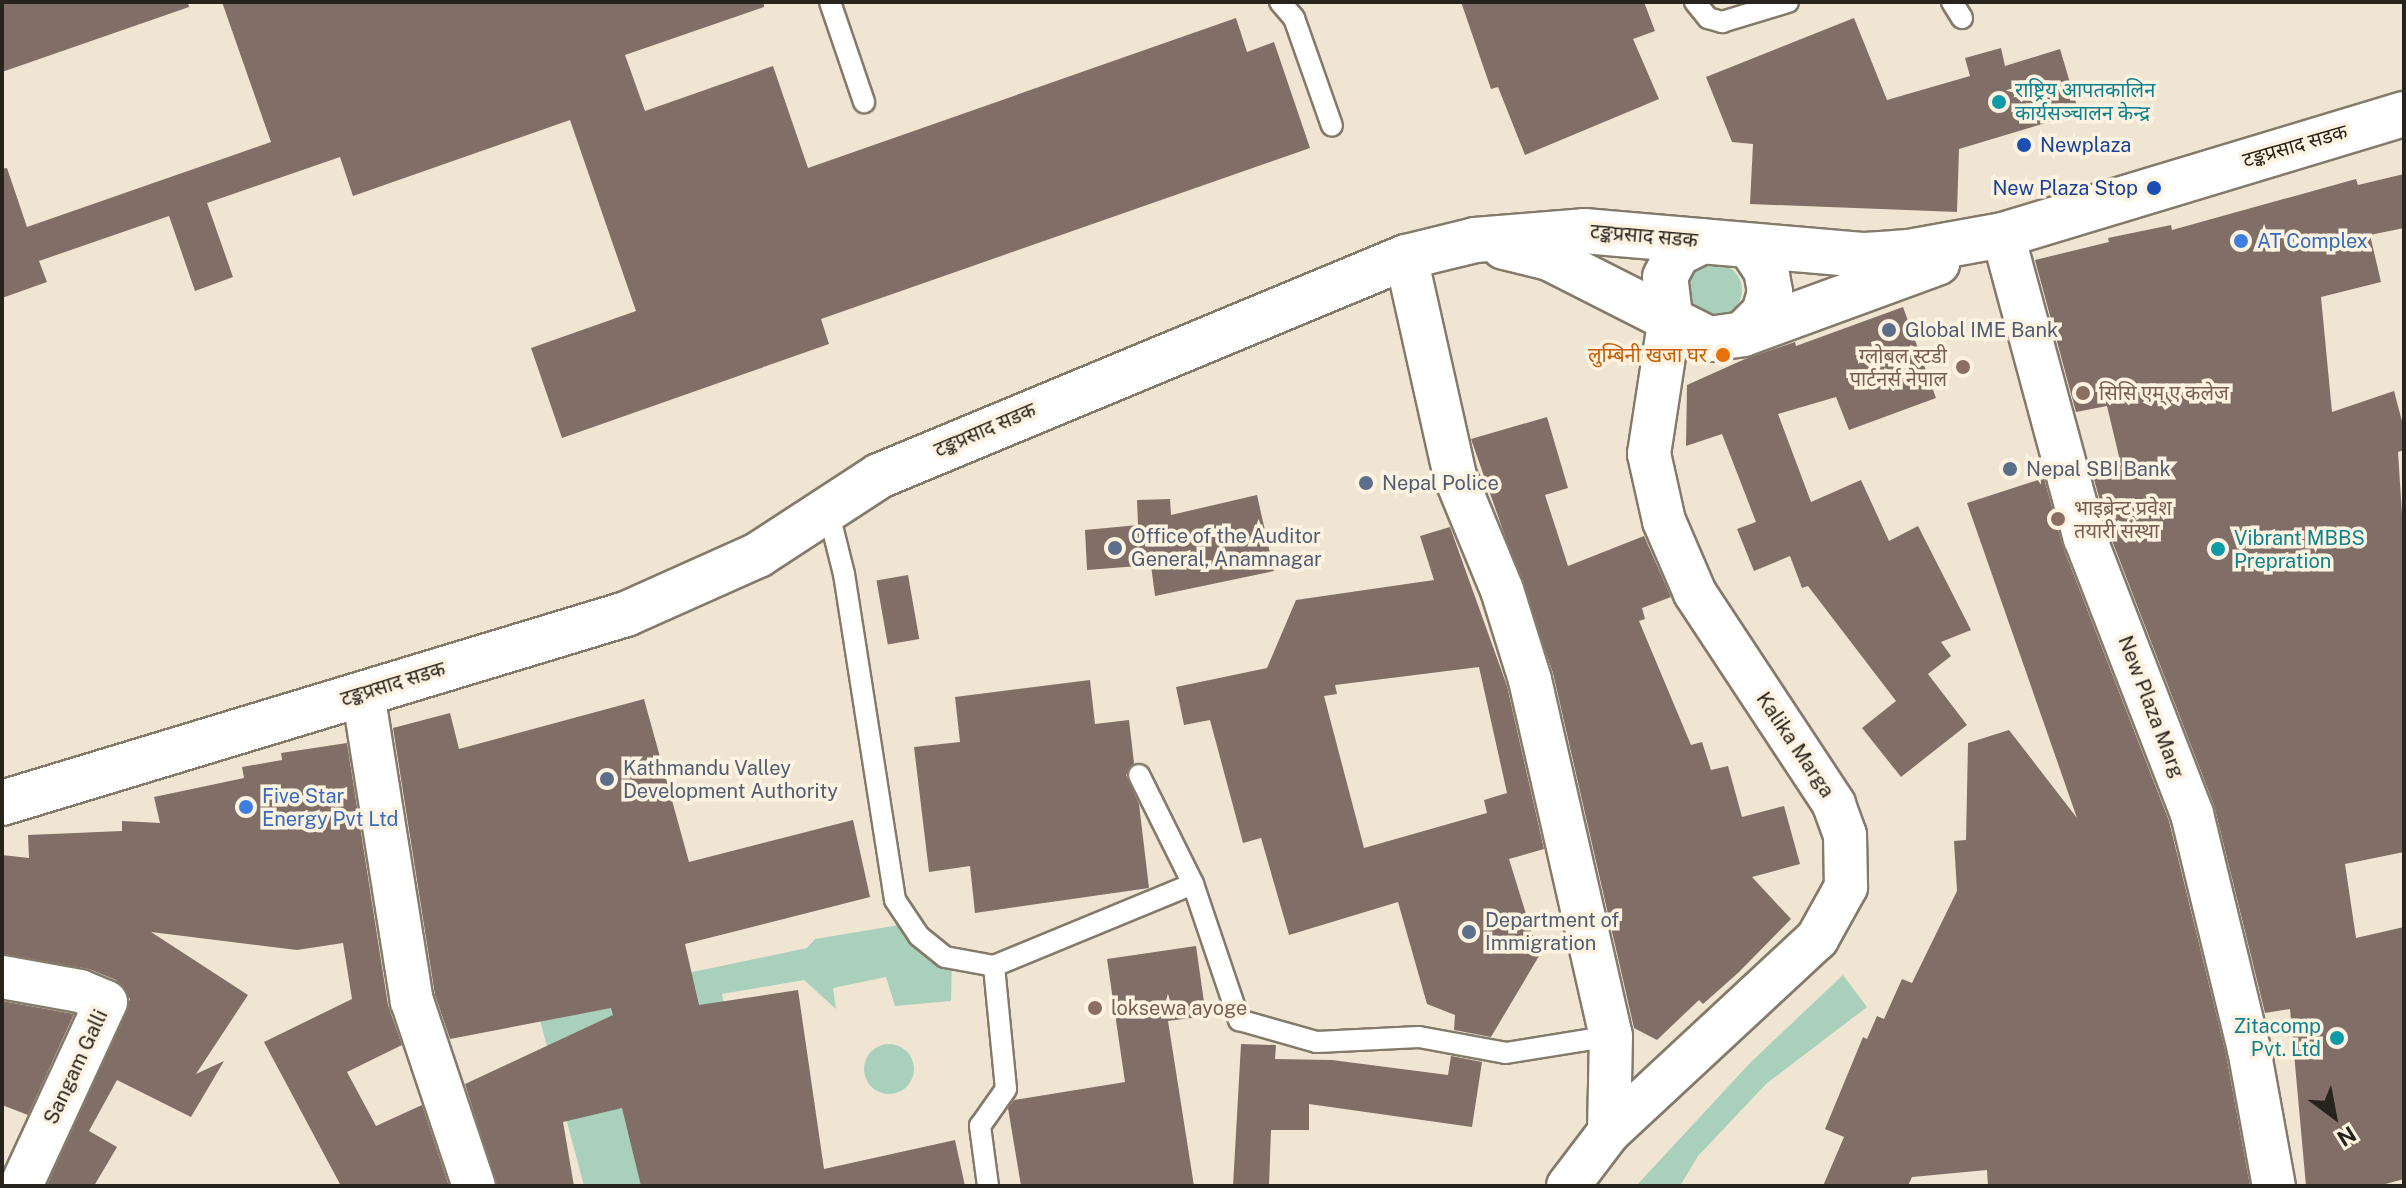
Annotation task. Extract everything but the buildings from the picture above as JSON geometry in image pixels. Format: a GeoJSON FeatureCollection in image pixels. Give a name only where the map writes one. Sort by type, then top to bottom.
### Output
{"type":"FeatureCollection","features":[{"type":"Feature","properties":{"kind":"street","name":"टङ्कप्रसाद सडक"},"geometry":{"type":"LineString","coordinates":[[1475,240],[1549,258],[1670,316],[1687,331],[1709,339],[1743,334],[2003,235],[2404,114]]}},
{"type":"Feature","properties":{"kind":"street","name":"टङ्कप्रसाद सडक"},"geometry":{"type":"LineString","coordinates":[[2,803],[626,614],[691,589],[758,555],[827,506],[957,441],[1406,257],[1475,240],[1622,231],[1865,255],[2003,235]]}},
{"type":"Feature","properties":{"kind":"street","name":"New Plaza Marg"},"geometry":{"type":"LineString","coordinates":[[2003,235],[2085,538],[2192,814],[2249,1049],[2274,1186]]}},
{"type":"Feature","properties":{"kind":"street"},"geometry":{"type":"LineString","coordinates":[[1670,316],[1665,277],[1677,254],[1702,241]]}},
{"type":"Feature","properties":{"kind":"street"},"geometry":{"type":"LineString","coordinates":[[1653,408],[1675,376],[1702,353],[1743,334],[1764,313],[1770,292],[1766,270],[1750,246]]}},
{"type":"Feature","properties":{"kind":"street"},"geometry":{"type":"LineString","coordinates":[[1406,257],[1455,476],[1502,590],[1530,680],[1611,1036],[1609,1132]]}},
{"type":"Feature","properties":{"kind":"street","name":"Kalika Marga"},"geometry":{"type":"LineString","coordinates":[[1568,1186],[1609,1132],[1817,939],[1846,887],[1848,861],[1834,804],[1695,593],[1664,521],[1652,468],[1653,408],[1670,316]]}},
{"type":"Feature","properties":{"kind":"street"},"geometry":{"type":"LineString","coordinates":[[363,693],[412,1001],[474,1186]]}},
{"type":"Feature","properties":{"kind":"street","name":"Sangam Galli"},"geometry":{"type":"LineString","coordinates":[[2,977],[80,991],[106,1002],[21,1186]]}},
{"type":"Feature","properties":{"kind":"lane"},"geometry":{"type":"LineString","coordinates":[[830,2],[864,102]]}},
{"type":"Feature","properties":{"kind":"lane"},"geometry":{"type":"LineString","coordinates":[[1280,2],[1294,18],[1332,126]]}},
{"type":"Feature","properties":{"kind":"lane"},"geometry":{"type":"LineString","coordinates":[[1695,2],[1708,18],[1722,22],[1788,2]]}},
{"type":"Feature","properties":{"kind":"lane"},"geometry":{"type":"LineString","coordinates":[[827,506],[844,574],[895,900],[919,936],[945,957],[994,966],[1193,884]]}},
{"type":"Feature","properties":{"kind":"lane"},"geometry":{"type":"LineString","coordinates":[[1139,775],[1193,884],[1239,1020],[1317,1042],[1419,1037],[1506,1053],[1611,1036]]}},
{"type":"Feature","properties":{"kind":"lane"},"geometry":{"type":"LineString","coordinates":[[988,1186],[980,1126],[1006,1089],[994,966]]}},
{"type":"Feature","properties":{"kind":"green space"},"geometry":{"type":"Polygon","coordinates":[[[1715,263],[1734,271],[1742,290],[1734,309],[1715,317],[1696,309],[1688,290],[1696,271],[1715,263]]]}},
{"type":"Feature","properties":{"kind":"green space"},"geometry":{"type":"Polygon","coordinates":[[[905,924],[905,936],[952,960],[951,1001],[895,1006],[886,977],[833,988],[836,1009],[804,980],[722,994],[756,1186],[584,1186],[536,1005],[807,948],[815,939],[905,924]]]}},
{"type":"Feature","properties":{"kind":"green space"},"geometry":{"type":"Polygon","coordinates":[[[1843,975],[1867,1007],[1766,1084],[1698,1156],[1680,1186],[1636,1186],[1751,1062],[1843,975]]]}},
{"type":"Feature","properties":{"kind":"green space"},"geometry":{"type":"Polygon","coordinates":[[[889,1044],[907,1051],[914,1069],[907,1087],[889,1094],[871,1087],[864,1069],[871,1051],[889,1044]]]}},
{"type":"Feature","properties":{"kind":"place","name":"राष्ट्रिय आपतकालिन कार्यसञ्चालन केन्द्र"},"geometry":{"type":"Point","coordinates":[1999,102]}},
{"type":"Feature","properties":{"kind":"place","name":"Newplaza"},"geometry":{"type":"Point","coordinates":[2024,145]}},
{"type":"Feature","properties":{"kind":"place","name":"New Plaza Stop"},"geometry":{"type":"Point","coordinates":[2154,188]}},
{"type":"Feature","properties":{"kind":"place","name":"AT Complex"},"geometry":{"type":"Point","coordinates":[2241,241]}},
{"type":"Feature","properties":{"kind":"place","name":"Global IME Bank"},"geometry":{"type":"Point","coordinates":[1889,330]}},
{"type":"Feature","properties":{"kind":"place","name":"लुम्बिनी खजा घर"},"geometry":{"type":"Point","coordinates":[1723,355]}},
{"type":"Feature","properties":{"kind":"place","name":"ग्लोबल स्टडी पार्टनर्स नेपाल"},"geometry":{"type":"Point","coordinates":[1963,367]}},
{"type":"Feature","properties":{"kind":"place","name":"सिसि एम् ए कलेज"},"geometry":{"type":"Point","coordinates":[2083,393]}},
{"type":"Feature","properties":{"kind":"place","name":"Nepal SBI Bank"},"geometry":{"type":"Point","coordinates":[2010,469]}},
{"type":"Feature","properties":{"kind":"place","name":"Nepal Police"},"geometry":{"type":"Point","coordinates":[1366,483]}},
{"type":"Feature","properties":{"kind":"place","name":"भाइब्रेन्ट प्रवेश तयारी संस्था"},"geometry":{"type":"Point","coordinates":[2058,519]}},
{"type":"Feature","properties":{"kind":"place","name":"Office of the Auditor General, Anamnagar"},"geometry":{"type":"Point","coordinates":[1115,548]}},
{"type":"Feature","properties":{"kind":"place","name":"Vibrant MBBS Prepration"},"geometry":{"type":"Point","coordinates":[2218,549]}},
{"type":"Feature","properties":{"kind":"place","name":"Kathmandu Valley Development Authority"},"geometry":{"type":"Point","coordinates":[607,779]}},
{"type":"Feature","properties":{"kind":"place","name":"Five Star Energy Pvt Ltd"},"geometry":{"type":"Point","coordinates":[246,807]}},
{"type":"Feature","properties":{"kind":"place","name":"Department of Immigration"},"geometry":{"type":"Point","coordinates":[1469,932]}},
{"type":"Feature","properties":{"kind":"place","name":"loksewa ayoge"},"geometry":{"type":"Point","coordinates":[1095,1008]}},
{"type":"Feature","properties":{"kind":"place","name":"Zitacomp Pvt. Ltd"},"geometry":{"type":"Point","coordinates":[2337,1038]}}]}
